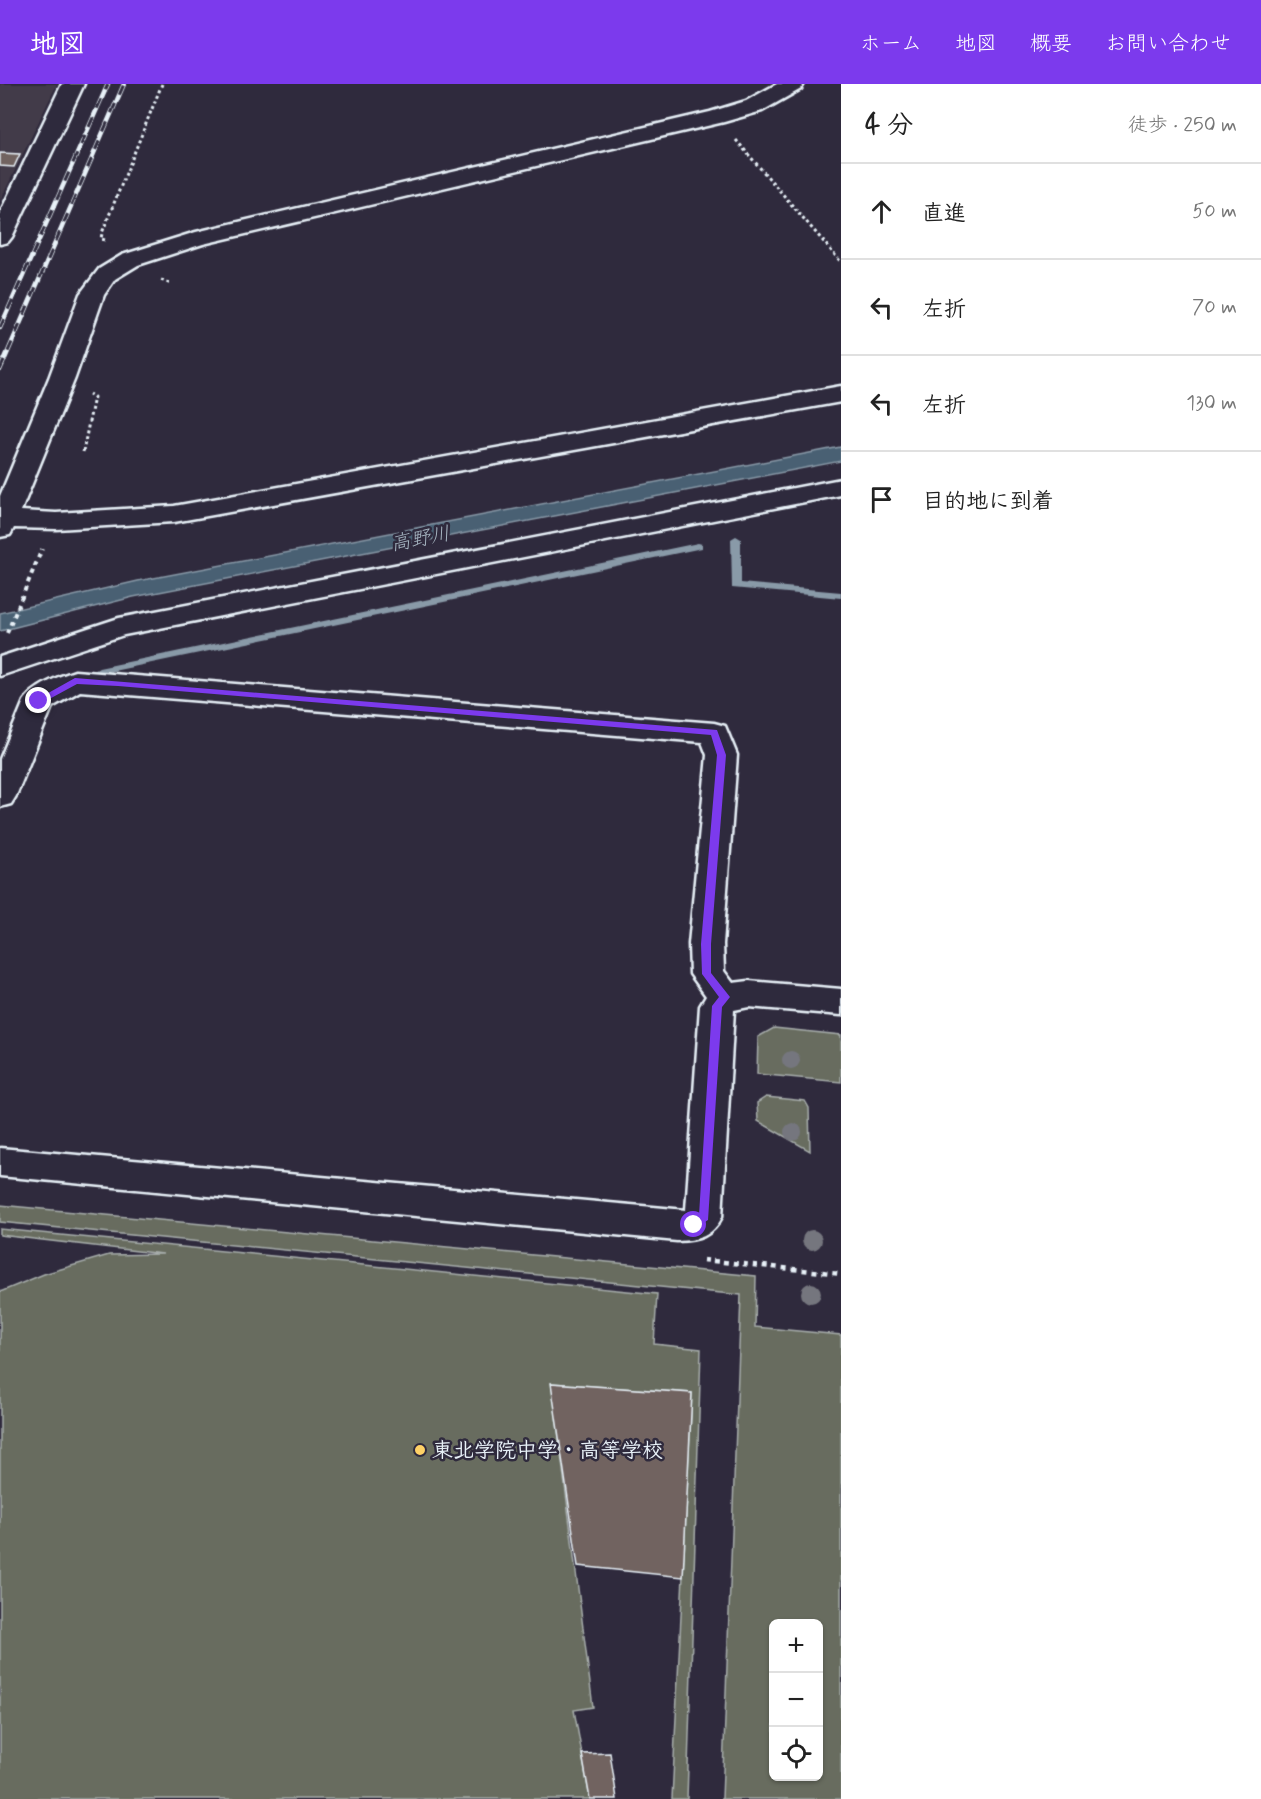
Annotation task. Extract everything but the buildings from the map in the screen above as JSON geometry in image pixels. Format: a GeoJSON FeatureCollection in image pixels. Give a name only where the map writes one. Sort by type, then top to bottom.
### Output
{"type":"FeatureCollection","features":[{"type":"Feature","properties":{"kind":"street"},"geometry":{"type":"LineString","coordinates":[[0,237],[73,84]]}},
{"type":"Feature","properties":{"kind":"street"},"geometry":{"type":"LineString","coordinates":[[793,84],[754,106],[716,117],[196,239],[130,260],[107,274],[92,294],[62,378],[2,524],[174,514],[841,394]]}},
{"type":"Feature","properties":{"kind":"street"},"geometry":{"type":"LineString","coordinates":[[0,667],[119,627],[841,487]]}},
{"type":"Feature","properties":{"kind":"street"},"geometry":{"type":"LineString","coordinates":[[0,796],[39,701],[75,681],[295,696],[714,733],[722,755],[706,944],[706,974],[725,997]]}},
{"type":"Feature","properties":{"kind":"street"},"geometry":{"type":"LineString","coordinates":[[0,1162],[677,1226],[694,1225],[704,1217],[717,1006],[725,997],[749,994],[841,1002]]}},
{"type":"Feature","properties":{"kind":"path"},"geometry":{"type":"LineString","coordinates":[[110,242],[101,239],[102,233],[162,84]]}},
{"type":"Feature","properties":{"kind":"path"},"geometry":{"type":"LineString","coordinates":[[716,117],[841,262]]}},
{"type":"Feature","properties":{"kind":"path"},"geometry":{"type":"LineString","coordinates":[[5,638],[46,539]]}},
{"type":"Feature","properties":{"kind":"shaded area"},"geometry":{"type":"Polygon","coordinates":[[[0,84],[57,84],[0,201],[0,84]]]}},
{"type":"Feature","properties":{"kind":"green space"},"geometry":{"type":"Polygon","coordinates":[[[774,1028],[841,1035],[841,1082],[757,1074],[758,1037],[774,1028]]]}},
{"type":"Feature","properties":{"kind":"green space"},"geometry":{"type":"Polygon","coordinates":[[[766,1097],[805,1101],[809,1108],[810,1151],[758,1121],[757,1103],[766,1097]]]}},
{"type":"Feature","properties":{"kind":"green space"},"geometry":{"type":"Polygon","coordinates":[[[0,1205],[756,1276],[755,1327],[841,1335],[841,1799],[722,1799],[741,1295],[0,1222],[0,1205]]]}},
{"type":"Feature","properties":{"kind":"green space","name":"東北学院中学・高等学校"},"geometry":{"type":"Polygon","coordinates":[[[0,1229],[657,1294],[654,1344],[701,1349],[687,1799],[672,1799],[692,1393],[552,1383],[593,1707],[574,1710],[590,1799],[0,1799],[0,1292],[44,1274],[109,1255],[163,1254],[0,1235],[0,1229]]]}},
{"type":"Feature","properties":{"kind":"water","name":"高野川"},"geometry":{"type":"Polygon","coordinates":[[[841,447],[841,461],[133,597],[0,631],[0,613],[138,581],[841,447]]]}},
{"type":"Feature","properties":{"kind":"waterway"},"geometry":{"type":"LineString","coordinates":[[736,539],[736,586],[841,595]]}},
{"type":"Feature","properties":{"kind":"waterway"},"geometry":{"type":"LineString","coordinates":[[99,671],[698,546]]}},
{"type":"Feature","properties":{"kind":"railway"},"geometry":{"type":"LineString","coordinates":[[0,328],[108,84]]}},
{"type":"Feature","properties":{"kind":"railway"},"geometry":{"type":"LineString","coordinates":[[0,370],[124,84]]}},
{"type":"Feature","properties":{"kind":"place","name":"東北学院中学・高等学校"},"geometry":{"type":"Point","coordinates":[420,1450]}},
{"type":"Feature","properties":{"kind":"route"},"geometry":{"type":"LineString","coordinates":[[39,701],[75,681],[118,683],[295,696],[714,733],[722,755],[706,944],[706,974],[725,997],[717,1006],[704,1217],[694,1225]]}}]}
